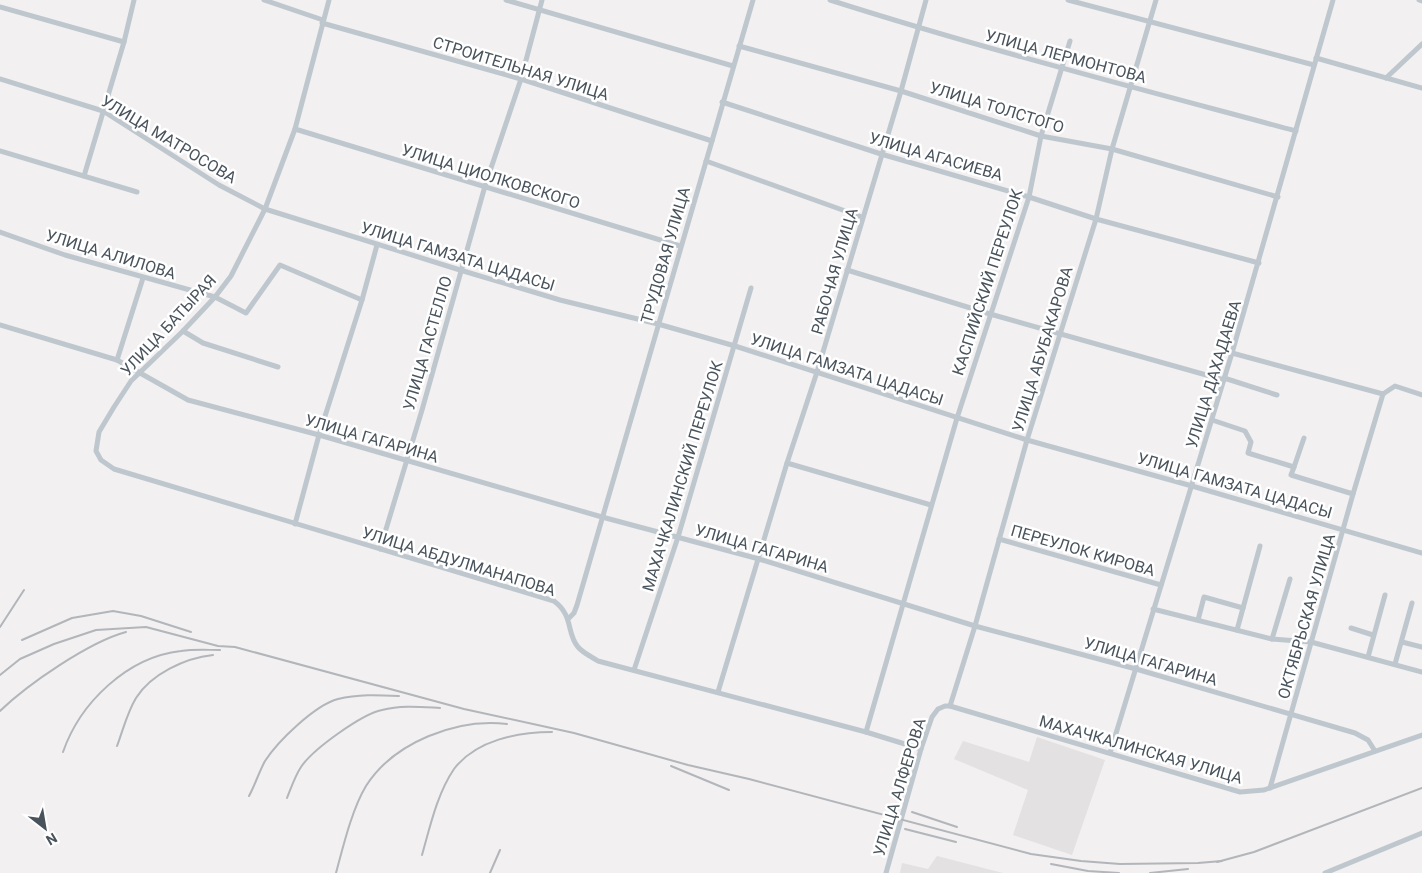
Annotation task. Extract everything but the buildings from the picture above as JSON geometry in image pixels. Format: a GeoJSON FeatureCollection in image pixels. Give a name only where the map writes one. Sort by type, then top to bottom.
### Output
{"type":"FeatureCollection","features":[{"type":"Feature","properties":{"kind":"street"},"geometry":{"type":"LineString","coordinates":[[84,176],[124,42],[134,0]]}},
{"type":"Feature","properties":{"kind":"street","name":"СТРОИТЕЛЬНАЯ УЛИЦА"},"geometry":{"type":"LineString","coordinates":[[264,0],[323,22],[521,79],[712,141]]}},
{"type":"Feature","properties":{"kind":"street","name":"УЛИЦА БАТЫРАЯ"},"geometry":{"type":"LineString","coordinates":[[106,465],[96,451],[99,432],[114,406],[131,380],[184,331],[215,297],[231,276],[265,209],[295,129],[328,0]]}},
{"type":"Feature","properties":{"kind":"street"},"geometry":{"type":"LineString","coordinates":[[506,0],[733,66]]}},
{"type":"Feature","properties":{"kind":"street","name":"УЛИЦА ГАСТЕЛЛО"},"geometry":{"type":"LineString","coordinates":[[380,549],[460,270],[485,186],[521,79],[542,0]]}},
{"type":"Feature","properties":{"kind":"street","name":"ТРУДОВАЯ УЛИЦА"},"geometry":{"type":"LineString","coordinates":[[568,619],[578,605],[680,246],[753,0]]}},
{"type":"Feature","properties":{"kind":"street","name":"УЛИЦА ЛЕРМОНТОВА"},"geometry":{"type":"LineString","coordinates":[[830,0],[917,28],[1061,69],[1296,131]]}},
{"type":"Feature","properties":{"kind":"street","name":"РАБОЧАЯ УЛИЦА"},"geometry":{"type":"LineString","coordinates":[[718,692],[787,463],[817,372],[901,91],[926,0]]}},
{"type":"Feature","properties":{"kind":"street"},"geometry":{"type":"LineString","coordinates":[[1068,0],[1314,65]]}},
{"type":"Feature","properties":{"kind":"street","name":"УЛИЦА АБУБАКАРОВА"},"geometry":{"type":"LineString","coordinates":[[950,706],[975,626],[1027,440],[1096,219],[1112,150],[1156,0]]}},
{"type":"Feature","properties":{"kind":"street","name":"УЛИЦА ДАХАДАЕВА"},"geometry":{"type":"LineString","coordinates":[[1110,753],[1259,263],[1332,0]]}},
{"type":"Feature","properties":{"kind":"street"},"geometry":{"type":"LineString","coordinates":[[0,8],[124,42]]}},
{"type":"Feature","properties":{"kind":"street","name":"КАСПИЙСКИЙ ПЕРЕУЛОК"},"geometry":{"type":"LineString","coordinates":[[866,732],[957,418],[1029,196],[1042,136],[1070,41]]}},
{"type":"Feature","properties":{"kind":"street"},"geometry":{"type":"LineString","coordinates":[[1386,78],[1422,44]]}},
{"type":"Feature","properties":{"kind":"street","name":"УЛИЦА ТОЛСТОГО"},"geometry":{"type":"LineString","coordinates":[[739,46],[901,91],[1042,136],[1112,150],[1278,196]]}},
{"type":"Feature","properties":{"kind":"street"},"geometry":{"type":"LineString","coordinates":[[1316,58],[1422,88]]}},
{"type":"Feature","properties":{"kind":"street","name":"УЛИЦА МАТРОСОВА"},"geometry":{"type":"LineString","coordinates":[[0,78],[103,111],[219,185],[265,209]]}},
{"type":"Feature","properties":{"kind":"street","name":"УЛИЦА АГАСИЕВА"},"geometry":{"type":"LineString","coordinates":[[722,102],[881,154],[1029,196],[1096,219],[1259,263]]}},
{"type":"Feature","properties":{"kind":"street","name":"УЛИЦА ЦИОЛКОВСКОГО"},"geometry":{"type":"LineString","coordinates":[[295,129],[680,246]]}},
{"type":"Feature","properties":{"kind":"street"},"geometry":{"type":"LineString","coordinates":[[0,151],[137,192]]}},
{"type":"Feature","properties":{"kind":"street"},"geometry":{"type":"LineString","coordinates":[[706,161],[862,217]]}},
{"type":"Feature","properties":{"kind":"street","name":"УЛИЦА ГАМЗАТА ЦАДАСЫ"},"geometry":{"type":"LineString","coordinates":[[265,209],[560,300],[658,324],[735,346],[1027,440],[1422,553]]}},
{"type":"Feature","properties":{"kind":"street","name":"УЛИЦА АЛИЛОВА"},"geometry":{"type":"LineString","coordinates":[[0,232],[65,255],[215,297],[246,312],[280,265],[362,300]]}},
{"type":"Feature","properties":{"kind":"street"},"geometry":{"type":"LineString","coordinates":[[295,524],[319,435],[362,300],[377,245]]}},
{"type":"Feature","properties":{"kind":"street"},"geometry":{"type":"LineString","coordinates":[[847,270],[990,314],[1277,395]]}},
{"type":"Feature","properties":{"kind":"street"},"geometry":{"type":"LineString","coordinates":[[117,360],[143,278]]}},
{"type":"Feature","properties":{"kind":"street","name":"МАХАЧКАЛИНСКИЙ ПЕРЕУЛОК"},"geometry":{"type":"LineString","coordinates":[[634,670],[678,537],[751,288]]}},
{"type":"Feature","properties":{"kind":"street","name":"УЛИЦА ГАГАРИНА"},"geometry":{"type":"LineString","coordinates":[[0,325],[117,360],[188,400],[319,435],[602,517],[759,559],[975,626],[1136,669],[1360,735],[1370,743],[1375,751]]}},
{"type":"Feature","properties":{"kind":"street"},"geometry":{"type":"LineString","coordinates":[[184,331],[203,342],[278,367]]}},
{"type":"Feature","properties":{"kind":"street"},"geometry":{"type":"LineString","coordinates":[[1232,353],[1383,394],[1395,386],[1422,395]]}},
{"type":"Feature","properties":{"kind":"street","name":"ОКТЯБРЬСКАЯ УЛИЦА"},"geometry":{"type":"LineString","coordinates":[[1270,788],[1383,394]]}},
{"type":"Feature","properties":{"kind":"street"},"geometry":{"type":"LineString","coordinates":[[1212,420],[1245,431],[1250,442],[1248,453],[1294,467]]}},
{"type":"Feature","properties":{"kind":"street"},"geometry":{"type":"LineString","coordinates":[[1304,438],[1291,475],[1353,494]]}},
{"type":"Feature","properties":{"kind":"street"},"geometry":{"type":"LineString","coordinates":[[787,463],[931,505]]}},
{"type":"Feature","properties":{"kind":"street","name":"УЛИЦА АБДУЛМАНАПОВА"},"geometry":{"type":"LineString","coordinates":[[106,465],[295,524],[544,598],[560,606],[568,619],[579,648],[598,661],[866,732],[921,749]]}},
{"type":"Feature","properties":{"kind":"street","name":"ПЕРЕУЛОК КИРОВА"},"geometry":{"type":"LineString","coordinates":[[999,539],[1161,585]]}},
{"type":"Feature","properties":{"kind":"street"},"geometry":{"type":"LineString","coordinates":[[1237,630],[1260,546]]}},
{"type":"Feature","properties":{"kind":"street"},"geometry":{"type":"LineString","coordinates":[[1272,639],[1290,579]]}},
{"type":"Feature","properties":{"kind":"street"},"geometry":{"type":"LineString","coordinates":[[1368,657],[1385,595]]}},
{"type":"Feature","properties":{"kind":"street"},"geometry":{"type":"LineString","coordinates":[[1198,620],[1204,597],[1243,608]]}},
{"type":"Feature","properties":{"kind":"street"},"geometry":{"type":"LineString","coordinates":[[1395,664],[1412,603]]}},
{"type":"Feature","properties":{"kind":"street"},"geometry":{"type":"LineString","coordinates":[[1153,609],[1272,639],[1312,642],[1422,672]]}},
{"type":"Feature","properties":{"kind":"street"},"geometry":{"type":"LineString","coordinates":[[1351,628],[1373,635]]}},
{"type":"Feature","properties":{"kind":"street"},"geometry":{"type":"LineString","coordinates":[[1402,642],[1422,646]]}},
{"type":"Feature","properties":{"kind":"street","name":"УЛИЦА АЛФЕРОВА"},"geometry":{"type":"LineString","coordinates":[[886,873],[921,749],[932,717],[938,709],[950,706]]}},
{"type":"Feature","properties":{"kind":"street","name":"МАХАЧКАЛИНСКАЯ УЛИЦА"},"geometry":{"type":"LineString","coordinates":[[950,706],[1240,792],[1264,790],[1422,735]]}},
{"type":"Feature","properties":{"kind":"street"},"geometry":{"type":"LineString","coordinates":[[1326,873],[1422,833]]}},
{"type":"Feature","properties":{"kind":"shaded area"},"geometry":{"type":"Polygon","coordinates":[[[1037,737],[1105,760],[1072,855],[1013,835],[1028,790],[954,759],[963,741],[1029,762],[1037,737]]]}},
{"type":"Feature","properties":{"kind":"shaded area"},"geometry":{"type":"Polygon","coordinates":[[[937,856],[1003,873],[900,873],[902,863],[928,869],[937,856]]]}},
{"type":"Feature","properties":{"kind":"railway"},"geometry":{"type":"LineString","coordinates":[[0,627],[24,590]]}},
{"type":"Feature","properties":{"kind":"railway"},"geometry":{"type":"LineString","coordinates":[[22,640],[72,618],[113,611],[141,616],[191,632]]}},
{"type":"Feature","properties":{"kind":"railway"},"geometry":{"type":"LineString","coordinates":[[0,675],[20,659],[54,644],[96,630],[146,627],[218,646],[235,647],[464,709],[574,733],[688,765],[749,779],[1031,854],[1120,864],[1222,861]]}},
{"type":"Feature","properties":{"kind":"railway"},"geometry":{"type":"LineString","coordinates":[[0,711],[42,677],[77,654],[111,637],[126,632]]}},
{"type":"Feature","properties":{"kind":"railway"},"geometry":{"type":"LineString","coordinates":[[63,752],[81,716],[108,685],[124,673],[142,662],[161,655],[186,650],[220,650]]}},
{"type":"Feature","properties":{"kind":"railway"},"geometry":{"type":"LineString","coordinates":[[117,746],[133,704],[142,689],[160,675],[180,664],[213,655]]}},
{"type":"Feature","properties":{"kind":"railway"},"geometry":{"type":"LineString","coordinates":[[249,796],[265,761],[271,753],[288,734],[319,708],[346,697],[368,695],[399,696]]}},
{"type":"Feature","properties":{"kind":"railway"},"geometry":{"type":"LineString","coordinates":[[287,798],[297,774],[307,760],[338,733],[351,725],[373,713],[396,707],[440,708]]}},
{"type":"Feature","properties":{"kind":"railway"},"geometry":{"type":"LineString","coordinates":[[336,873],[356,806],[366,786],[378,770],[410,745],[428,736],[468,725],[507,724]]}},
{"type":"Feature","properties":{"kind":"railway"},"geometry":{"type":"LineString","coordinates":[[422,855],[443,789],[454,769],[463,759],[474,751],[498,740],[525,734],[552,732]]}},
{"type":"Feature","properties":{"kind":"railway"},"geometry":{"type":"LineString","coordinates":[[671,766],[729,790]]}},
{"type":"Feature","properties":{"kind":"railway"},"geometry":{"type":"LineString","coordinates":[[1217,862],[1254,852],[1422,788]]}},
{"type":"Feature","properties":{"kind":"railway"},"geometry":{"type":"LineString","coordinates":[[912,812],[957,827]]}},
{"type":"Feature","properties":{"kind":"railway"},"geometry":{"type":"LineString","coordinates":[[905,829],[956,842]]}},
{"type":"Feature","properties":{"kind":"railway"},"geometry":{"type":"LineString","coordinates":[[490,873],[500,850]]}},
{"type":"Feature","properties":{"kind":"railway"},"geometry":{"type":"LineString","coordinates":[[1051,864],[1088,871],[1119,873]]}},
{"type":"Feature","properties":{"kind":"railway"},"geometry":{"type":"LineString","coordinates":[[1150,873],[1188,869]]}}]}
